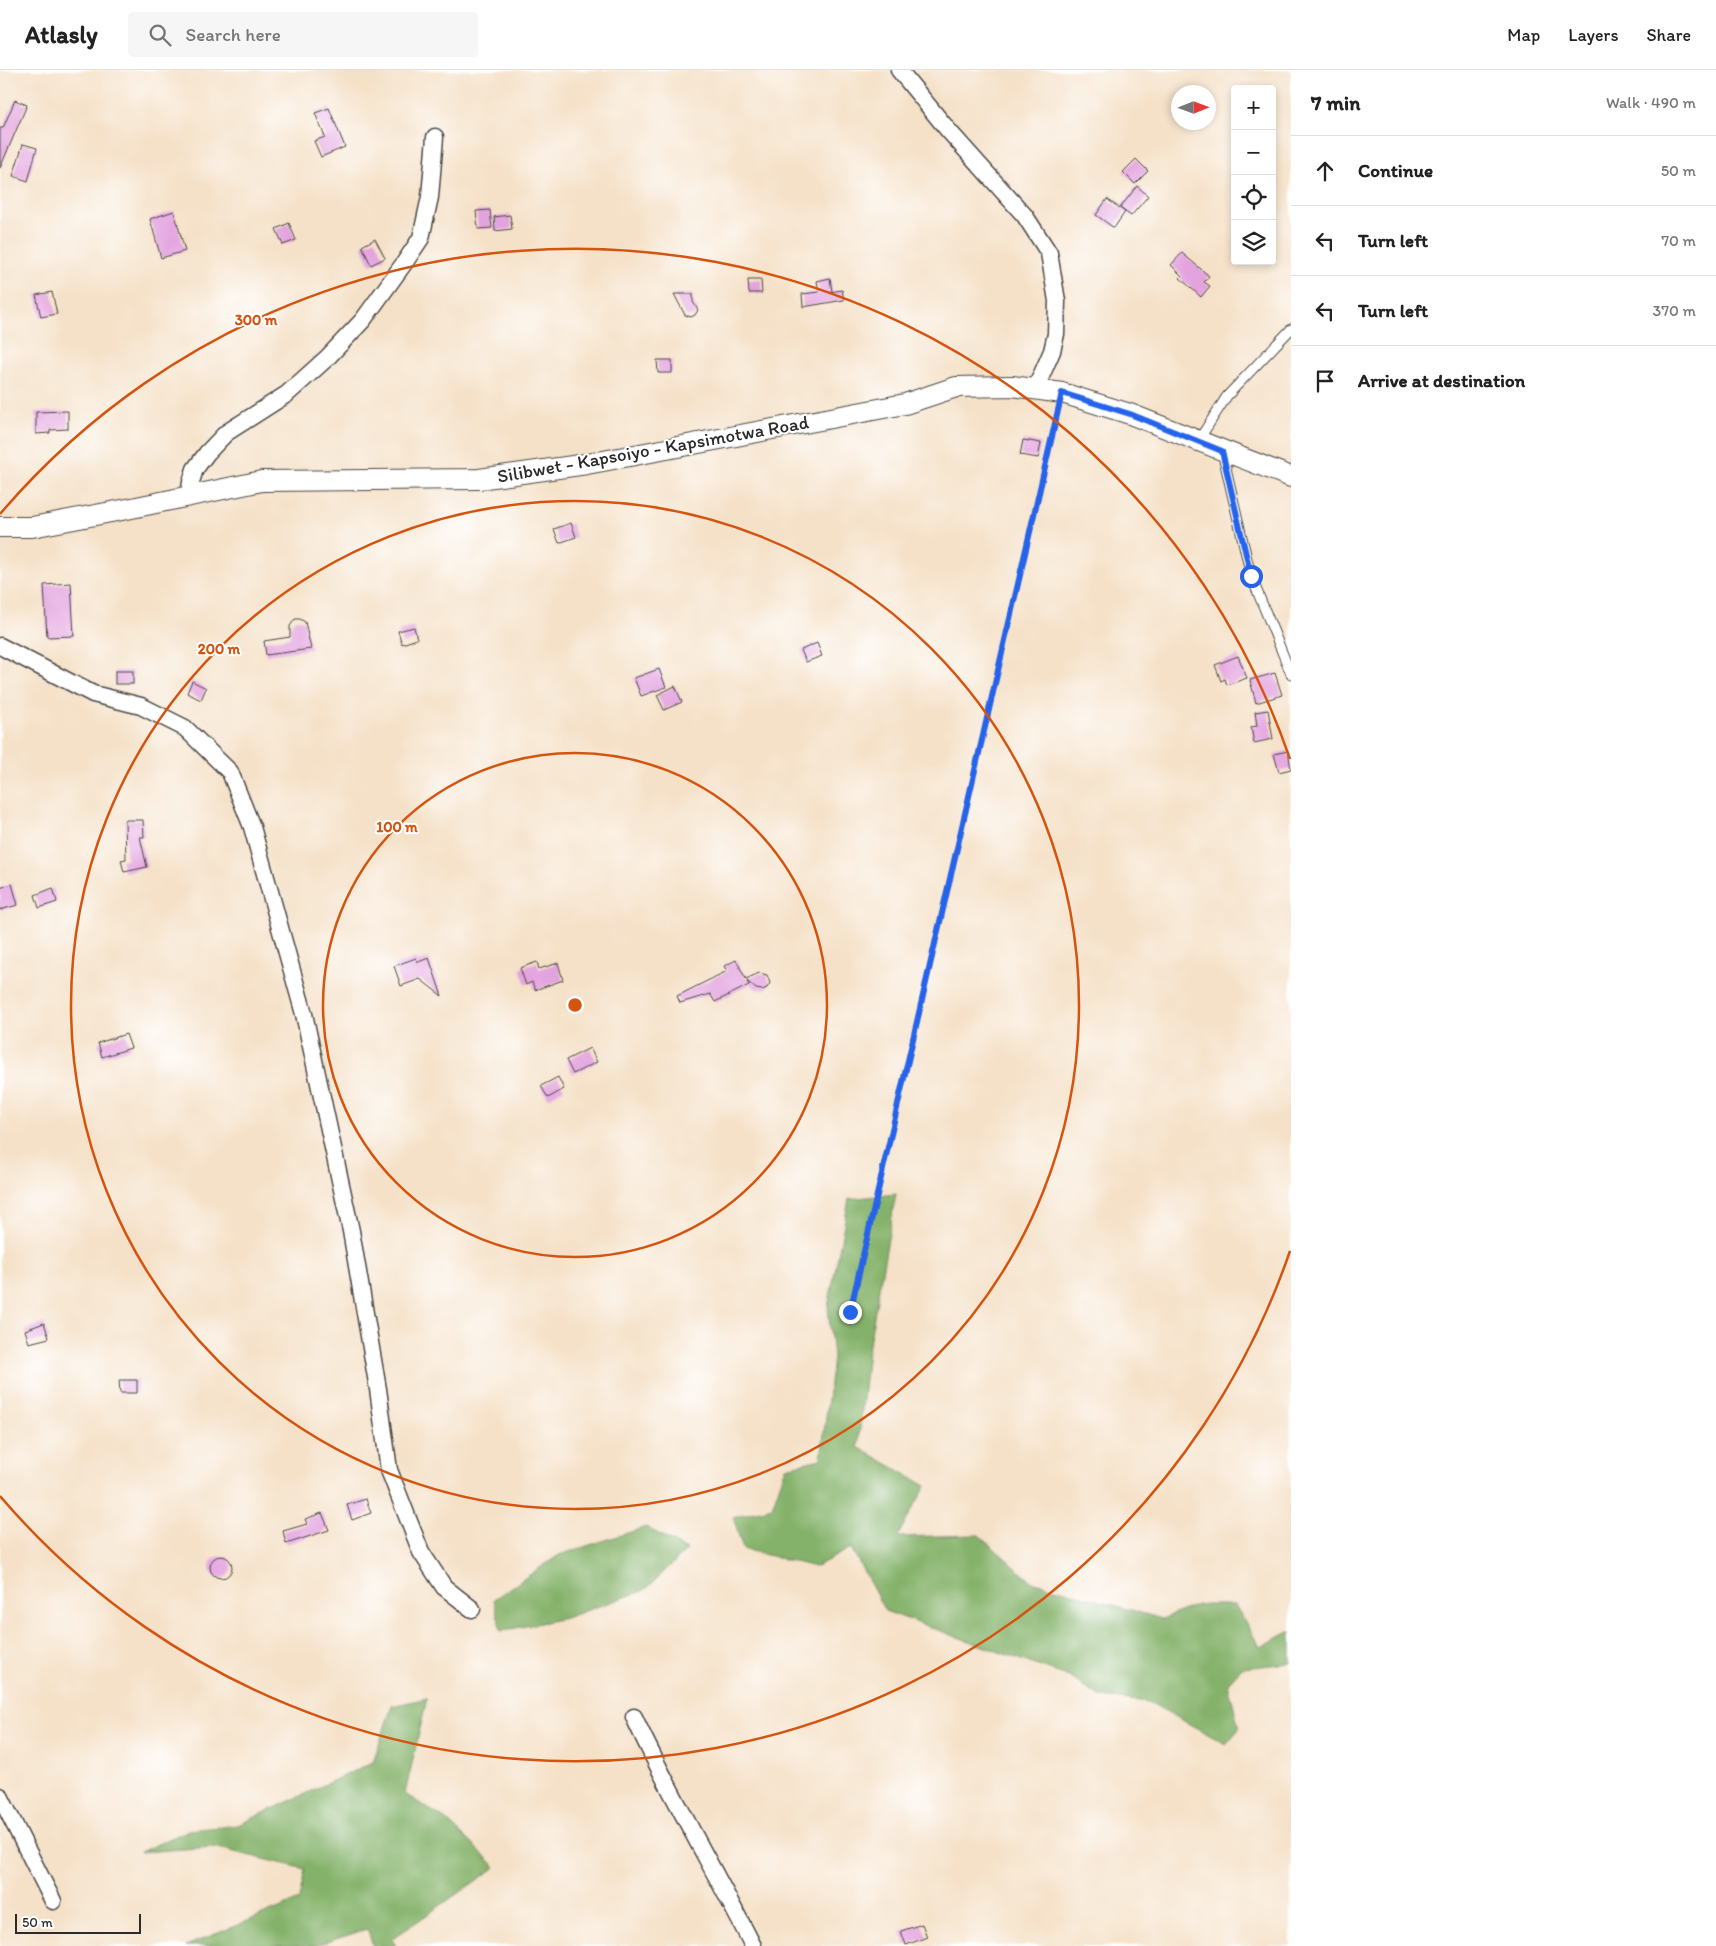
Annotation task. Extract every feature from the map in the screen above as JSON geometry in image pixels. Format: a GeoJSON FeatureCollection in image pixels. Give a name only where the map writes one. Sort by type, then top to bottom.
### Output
{"type":"FeatureCollection","features":[{"type":"Feature","properties":{"kind":"street"},"geometry":{"type":"LineString","coordinates":[[899,70],[948,130],[1025,216],[1049,253],[1057,301],[1056,334],[1052,351],[1035,390]]}},
{"type":"Feature","properties":{"kind":"street"},"geometry":{"type":"LineString","coordinates":[[189,495],[196,469],[207,453],[226,433],[287,394],[327,358],[363,320],[405,262],[421,238],[430,197],[435,137]]}},
{"type":"Feature","properties":{"kind":"street","name":"Silibwet - Kapsoiyo - Kapsimotwa Road"},"geometry":{"type":"LineString","coordinates":[[0,528],[32,527],[262,480],[479,479],[587,464],[905,404],[956,387],[1012,386],[1062,393],[1130,414],[1291,478]]}},
{"type":"Feature","properties":{"kind":"street"},"geometry":{"type":"LineString","coordinates":[[0,646],[93,694],[141,706],[185,728],[230,772],[252,827],[304,1014],[351,1231],[378,1389],[389,1470],[421,1552],[444,1587],[472,1609]]}},
{"type":"Feature","properties":{"kind":"street"},"geometry":{"type":"LineString","coordinates":[[634,1717],[655,1763],[716,1873],[753,1946]]}},
{"type":"Feature","properties":{"kind":"street"},"geometry":{"type":"LineString","coordinates":[[0,1796],[53,1901]]}},
{"type":"Feature","properties":{"kind":"lane"},"geometry":{"type":"LineString","coordinates":[[1198,441],[1226,396],[1291,328]]}},
{"type":"Feature","properties":{"kind":"lane"},"geometry":{"type":"LineString","coordinates":[[1222,451],[1251,576],[1291,674]]}},
{"type":"Feature","properties":{"kind":"path"},"geometry":{"type":"LineString","coordinates":[[850,1312],[1062,393]]}},
{"type":"Feature","properties":{"kind":"green space"},"geometry":{"type":"Polygon","coordinates":[[[896,1194],[868,1350],[858,1447],[926,1486],[897,1537],[979,1535],[1031,1581],[1162,1619],[1197,1605],[1235,1605],[1260,1647],[1291,1631],[1291,1663],[1242,1668],[1228,1683],[1239,1729],[1226,1744],[1149,1702],[1101,1697],[1069,1677],[885,1611],[851,1548],[815,1567],[743,1549],[733,1517],[772,1507],[786,1467],[821,1459],[833,1357],[828,1307],[849,1199],[896,1194]]]}},
{"type":"Feature","properties":{"kind":"green space"},"geometry":{"type":"Polygon","coordinates":[[[646,1527],[687,1550],[645,1590],[565,1618],[501,1631],[494,1599],[559,1555],[646,1527]]]}},
{"type":"Feature","properties":{"kind":"green space"},"geometry":{"type":"Polygon","coordinates":[[[427,1698],[405,1794],[445,1819],[496,1867],[392,1939],[396,1946],[373,1946],[367,1929],[314,1946],[186,1946],[299,1900],[305,1869],[214,1847],[140,1852],[189,1830],[238,1825],[373,1762],[392,1706],[427,1698]]]}},
{"type":"Feature","properties":{"kind":"building"},"geometry":{"type":"Polygon","coordinates":[[[15,100],[27,105],[0,168],[0,128],[3,128],[15,100]]]}},
{"type":"Feature","properties":{"kind":"building"},"geometry":{"type":"Polygon","coordinates":[[[329,108],[345,147],[321,157],[314,141],[325,137],[315,113],[329,108]]]}},
{"type":"Feature","properties":{"kind":"building"},"geometry":{"type":"Polygon","coordinates":[[[23,144],[37,148],[28,181],[13,176],[23,144]]]}},
{"type":"Feature","properties":{"kind":"building"},"geometry":{"type":"Polygon","coordinates":[[[1136,159],[1148,171],[1135,184],[1123,172],[1136,159]]]}},
{"type":"Feature","properties":{"kind":"building"},"geometry":{"type":"Polygon","coordinates":[[[1137,186],[1148,196],[1131,216],[1120,208],[1137,186]]]}},
{"type":"Feature","properties":{"kind":"building"},"geometry":{"type":"Polygon","coordinates":[[[1107,199],[1125,212],[1114,228],[1096,215],[1107,199]]]}},
{"type":"Feature","properties":{"kind":"building"},"geometry":{"type":"Polygon","coordinates":[[[490,210],[492,228],[478,229],[476,211],[490,210]]]}},
{"type":"Feature","properties":{"kind":"building"},"geometry":{"type":"Polygon","coordinates":[[[174,211],[185,251],[161,258],[150,219],[174,211]]]}},
{"type":"Feature","properties":{"kind":"building"},"geometry":{"type":"Polygon","coordinates":[[[510,215],[512,229],[495,231],[494,217],[510,215]]]}},
{"type":"Feature","properties":{"kind":"building"},"geometry":{"type":"Polygon","coordinates":[[[289,223],[296,240],[283,245],[276,229],[289,223]]]}},
{"type":"Feature","properties":{"kind":"building"},"geometry":{"type":"Polygon","coordinates":[[[375,239],[385,258],[371,265],[362,246],[375,239]]]}},
{"type":"Feature","properties":{"kind":"building"},"geometry":{"type":"Polygon","coordinates":[[[1182,253],[1209,276],[1204,282],[1210,286],[1201,297],[1180,278],[1182,276],[1171,265],[1182,253]]]}},
{"type":"Feature","properties":{"kind":"building"},"geometry":{"type":"Polygon","coordinates":[[[830,278],[832,291],[830,292],[842,290],[844,300],[803,307],[802,294],[819,292],[817,281],[830,278]]]}},
{"type":"Feature","properties":{"kind":"building"},"geometry":{"type":"Polygon","coordinates":[[[748,280],[761,280],[762,293],[749,293],[748,280]]]}},
{"type":"Feature","properties":{"kind":"building"},"geometry":{"type":"Polygon","coordinates":[[[52,292],[57,314],[41,317],[36,295],[52,292]]]}},
{"type":"Feature","properties":{"kind":"building"},"geometry":{"type":"Polygon","coordinates":[[[674,294],[693,294],[693,302],[698,310],[695,315],[691,317],[685,315],[674,294]]]}},
{"type":"Feature","properties":{"kind":"building"},"geometry":{"type":"Polygon","coordinates":[[[657,360],[672,360],[672,373],[658,373],[657,360]]]}},
{"type":"Feature","properties":{"kind":"building"},"geometry":{"type":"Polygon","coordinates":[[[68,411],[68,429],[50,430],[50,433],[36,434],[36,412],[68,411]]]}},
{"type":"Feature","properties":{"kind":"building"},"geometry":{"type":"Polygon","coordinates":[[[1023,440],[1041,443],[1038,458],[1020,455],[1023,440]]]}},
{"type":"Feature","properties":{"kind":"building"},"geometry":{"type":"Polygon","coordinates":[[[571,523],[576,537],[559,543],[554,529],[571,523]]]}},
{"type":"Feature","properties":{"kind":"building"},"geometry":{"type":"Polygon","coordinates":[[[71,583],[74,636],[47,637],[44,585],[71,583]]]}},
{"type":"Feature","properties":{"kind":"building"},"geometry":{"type":"Polygon","coordinates":[[[295,619],[305,622],[311,649],[266,655],[264,641],[290,637],[290,626],[295,619]]]}},
{"type":"Feature","properties":{"kind":"building"},"geometry":{"type":"Polygon","coordinates":[[[414,627],[417,639],[402,644],[398,631],[414,627]]]}},
{"type":"Feature","properties":{"kind":"building"},"geometry":{"type":"Polygon","coordinates":[[[817,643],[822,656],[806,662],[801,650],[817,643]]]}},
{"type":"Feature","properties":{"kind":"building"},"geometry":{"type":"Polygon","coordinates":[[[1238,656],[1247,678],[1227,685],[1225,679],[1221,681],[1215,665],[1238,656]]]}},
{"type":"Feature","properties":{"kind":"building"},"geometry":{"type":"Polygon","coordinates":[[[659,669],[666,687],[641,696],[634,678],[659,669]]]}},
{"type":"Feature","properties":{"kind":"building"},"geometry":{"type":"Polygon","coordinates":[[[115,671],[133,671],[133,684],[115,684],[115,671]]]}},
{"type":"Feature","properties":{"kind":"building"},"geometry":{"type":"Polygon","coordinates":[[[1275,673],[1282,695],[1256,703],[1250,680],[1275,673]]]}},
{"type":"Feature","properties":{"kind":"building"},"geometry":{"type":"Polygon","coordinates":[[[192,681],[206,688],[201,700],[187,693],[192,681]]]}},
{"type":"Feature","properties":{"kind":"building"},"geometry":{"type":"Polygon","coordinates":[[[675,686],[682,702],[664,710],[657,695],[675,686]]]}},
{"type":"Feature","properties":{"kind":"building"},"geometry":{"type":"Polygon","coordinates":[[[1268,710],[1273,739],[1254,743],[1251,727],[1257,726],[1255,712],[1268,710]]]}},
{"type":"Feature","properties":{"kind":"building"},"geometry":{"type":"Polygon","coordinates":[[[1288,751],[1291,769],[1279,772],[1274,754],[1288,751]]]}},
{"type":"Feature","properties":{"kind":"building"},"geometry":{"type":"Polygon","coordinates":[[[125,820],[143,820],[144,837],[140,837],[147,867],[124,872],[121,860],[126,859],[125,820]]]}},
{"type":"Feature","properties":{"kind":"building"},"geometry":{"type":"Polygon","coordinates":[[[12,884],[18,905],[0,910],[0,888],[12,884]]]}},
{"type":"Feature","properties":{"kind":"building"},"geometry":{"type":"Polygon","coordinates":[[[53,888],[57,902],[39,908],[35,895],[53,888]]]}},
{"type":"Feature","properties":{"kind":"building"},"geometry":{"type":"Polygon","coordinates":[[[416,958],[418,962],[429,958],[442,996],[420,979],[401,986],[394,966],[416,958]]]}},
{"type":"Feature","properties":{"kind":"building"},"geometry":{"type":"Polygon","coordinates":[[[736,960],[746,979],[759,973],[767,975],[770,983],[767,988],[762,990],[756,989],[747,981],[749,985],[715,1002],[710,994],[680,1003],[677,996],[727,971],[724,966],[736,960]]]}},
{"type":"Feature","properties":{"kind":"building"},"geometry":{"type":"Polygon","coordinates":[[[537,962],[539,969],[558,963],[563,980],[535,990],[532,982],[526,985],[520,968],[537,962]]]}},
{"type":"Feature","properties":{"kind":"building"},"geometry":{"type":"Polygon","coordinates":[[[126,1034],[131,1048],[102,1057],[98,1043],[126,1034]]]}},
{"type":"Feature","properties":{"kind":"building"},"geometry":{"type":"Polygon","coordinates":[[[590,1048],[597,1062],[573,1074],[566,1060],[590,1048]]]}},
{"type":"Feature","properties":{"kind":"building"},"geometry":{"type":"Polygon","coordinates":[[[558,1077],[564,1089],[548,1098],[541,1086],[558,1077]]]}},
{"type":"Feature","properties":{"kind":"building"},"geometry":{"type":"Polygon","coordinates":[[[44,1323],[49,1338],[29,1343],[25,1330],[44,1323]]]}},
{"type":"Feature","properties":{"kind":"building"},"geometry":{"type":"Polygon","coordinates":[[[119,1380],[137,1380],[137,1393],[120,1393],[119,1380]]]}},
{"type":"Feature","properties":{"kind":"building"},"geometry":{"type":"Polygon","coordinates":[[[366,1499],[371,1513],[352,1520],[347,1505],[366,1499]]]}},
{"type":"Feature","properties":{"kind":"building"},"geometry":{"type":"Polygon","coordinates":[[[322,1513],[329,1530],[286,1544],[283,1531],[307,1524],[305,1519],[322,1513]]]}},
{"type":"Feature","properties":{"kind":"building"},"geometry":{"type":"Polygon","coordinates":[[[221,1556],[229,1559],[232,1567],[229,1575],[221,1578],[213,1575],[210,1567],[213,1559],[221,1556]]]}},
{"type":"Feature","properties":{"kind":"building"},"geometry":{"type":"Polygon","coordinates":[[[922,1924],[927,1937],[906,1945],[901,1931],[922,1924]]]}},
{"type":"Feature","properties":{"kind":"route"},"geometry":{"type":"LineString","coordinates":[[850,1312],[1062,393],[1130,414],[1222,451],[1251,576]]}}]}
